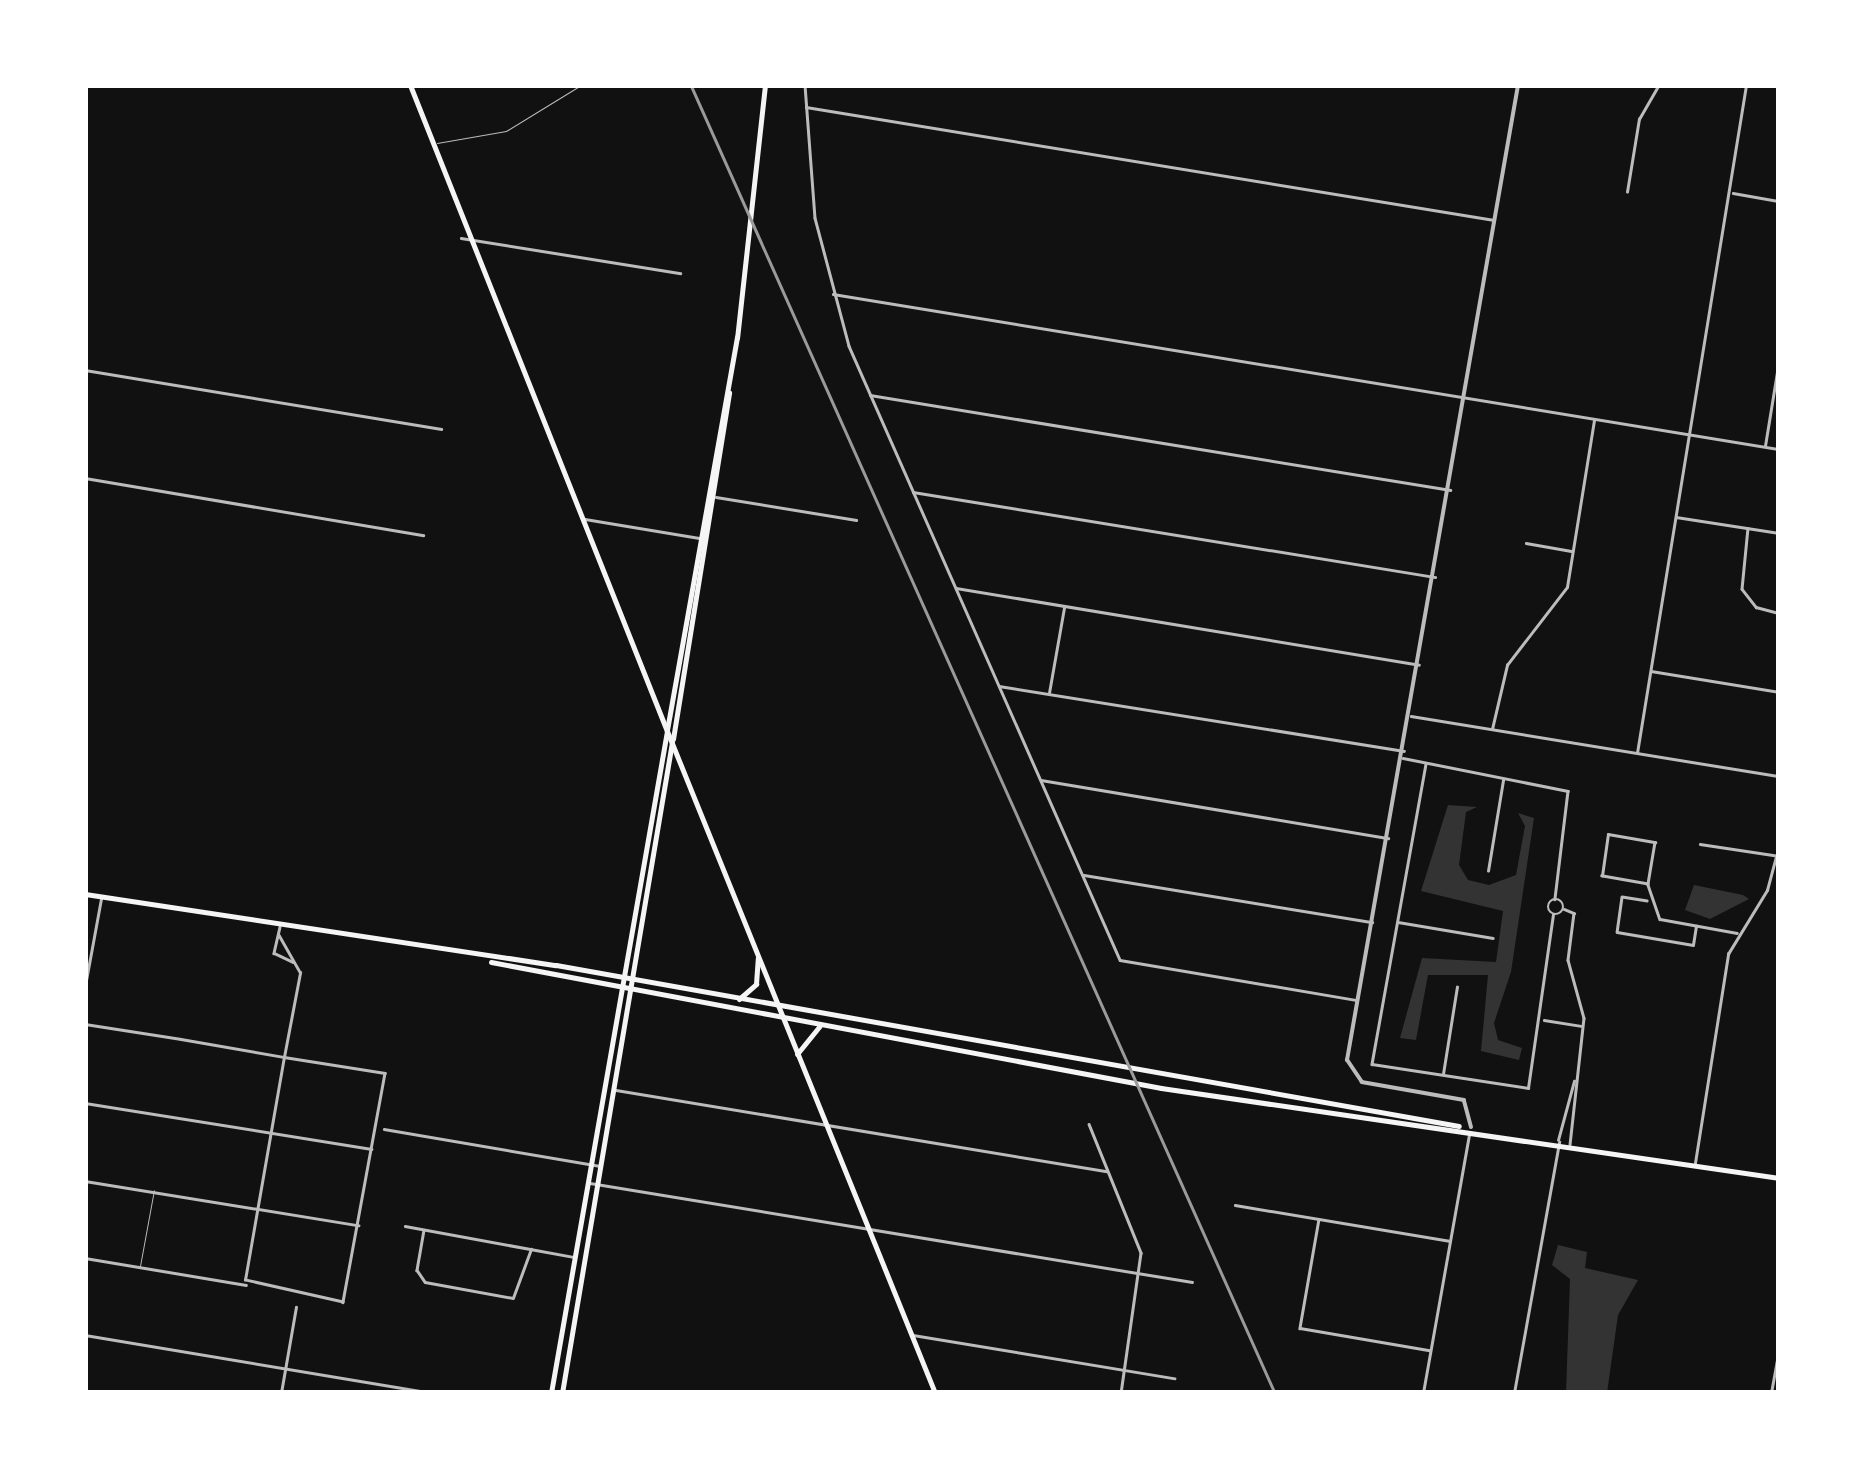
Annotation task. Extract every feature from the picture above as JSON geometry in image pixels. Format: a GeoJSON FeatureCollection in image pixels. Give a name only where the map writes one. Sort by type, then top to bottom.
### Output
{"type":"FeatureCollection","features":[{"type":"Feature","properties":{"kind":"main road"},"geometry":{"type":"LineString","coordinates":[[410,85],[935,1393]]}},
{"type":"Feature","properties":{"kind":"main road"},"geometry":{"type":"LineString","coordinates":[[562,1393],[715,497],[765,85]]}},
{"type":"Feature","properties":{"kind":"main road"},"geometry":{"type":"LineString","coordinates":[[550,1393],[729,393]]}},
{"type":"Feature","properties":{"kind":"main road"},"geometry":{"type":"LineString","coordinates":[[85,894],[491,962],[622,990],[1161,1088],[1470,1127],[1779,1178]]}},
{"type":"Feature","properties":{"kind":"main road"},"geometry":{"type":"LineString","coordinates":[[738,999],[755,987],[758,956]]}},
{"type":"Feature","properties":{"kind":"main road"},"geometry":{"type":"LineString","coordinates":[[491,962],[625,977],[1158,1079],[1459,1126]]}},
{"type":"Feature","properties":{"kind":"main road"},"geometry":{"type":"LineString","coordinates":[[797,1054],[823,1024]]}},
{"type":"Feature","properties":{"kind":"street"},"geometry":{"type":"LineString","coordinates":[[804,85],[832,294],[869,395],[1120,960],[1358,1000]]}},
{"type":"Feature","properties":{"kind":"street"},"geometry":{"type":"LineString","coordinates":[[1423,1393],[1470,1127],[1464,1100],[1350,1075],[1358,1000],[1411,716],[1518,85]]}},
{"type":"Feature","properties":{"kind":"street"},"geometry":{"type":"LineString","coordinates":[[1626,192],[1639,118],[1659,85]]}},
{"type":"Feature","properties":{"kind":"street"},"geometry":{"type":"LineString","coordinates":[[1637,753],[1688,434],[1732,193],[1746,85]]}},
{"type":"Feature","properties":{"kind":"street"},"geometry":{"type":"LineString","coordinates":[[805,106],[1496,221]]}},
{"type":"Feature","properties":{"kind":"street"},"geometry":{"type":"LineString","coordinates":[[1732,193],[1779,201]]}},
{"type":"Feature","properties":{"kind":"street"},"geometry":{"type":"LineString","coordinates":[[461,238],[680,273]]}},
{"type":"Feature","properties":{"kind":"street"},"geometry":{"type":"LineString","coordinates":[[832,294],[1779,449]]}},
{"type":"Feature","properties":{"kind":"street"},"geometry":{"type":"LineString","coordinates":[[1765,446],[1779,363]]}},
{"type":"Feature","properties":{"kind":"street"},"geometry":{"type":"LineString","coordinates":[[85,370],[441,429]]}},
{"type":"Feature","properties":{"kind":"street"},"geometry":{"type":"LineString","coordinates":[[869,395],[1450,490]]}},
{"type":"Feature","properties":{"kind":"street"},"geometry":{"type":"LineString","coordinates":[[1492,729],[1504,672],[1556,612],[1574,551],[1594,419]]}},
{"type":"Feature","properties":{"kind":"street"},"geometry":{"type":"LineString","coordinates":[[85,478],[423,535]]}},
{"type":"Feature","properties":{"kind":"street"},"geometry":{"type":"LineString","coordinates":[[912,492],[1435,578]]}},
{"type":"Feature","properties":{"kind":"street"},"geometry":{"type":"LineString","coordinates":[[715,497],[856,520]]}},
{"type":"Feature","properties":{"kind":"street"},"geometry":{"type":"LineString","coordinates":[[1675,516],[1779,534]]}},
{"type":"Feature","properties":{"kind":"street"},"geometry":{"type":"LineString","coordinates":[[583,519],[701,538]]}},
{"type":"Feature","properties":{"kind":"street"},"geometry":{"type":"LineString","coordinates":[[1748,528],[1742,589],[1756,607],[1779,613]]}},
{"type":"Feature","properties":{"kind":"street"},"geometry":{"type":"LineString","coordinates":[[1526,543],[1574,551]]}},
{"type":"Feature","properties":{"kind":"street"},"geometry":{"type":"LineString","coordinates":[[955,588],[1419,665]]}},
{"type":"Feature","properties":{"kind":"street"},"geometry":{"type":"LineString","coordinates":[[1049,694],[1064,606]]}},
{"type":"Feature","properties":{"kind":"street"},"geometry":{"type":"LineString","coordinates":[[1650,671],[1779,692]]}},
{"type":"Feature","properties":{"kind":"street"},"geometry":{"type":"LineString","coordinates":[[998,686],[1403,754],[1426,764],[1568,792],[1542,1020],[1528,1088],[1372,1064],[1426,764]]}},
{"type":"Feature","properties":{"kind":"street"},"geometry":{"type":"LineString","coordinates":[[1411,716],[1779,776]]}},
{"type":"Feature","properties":{"kind":"street"},"geometry":{"type":"LineString","coordinates":[[1488,871],[1503,778]]}},
{"type":"Feature","properties":{"kind":"street"},"geometry":{"type":"LineString","coordinates":[[1040,780],[1388,838]]}},
{"type":"Feature","properties":{"kind":"street"},"geometry":{"type":"LineString","coordinates":[[1648,884],[1602,876],[1608,834],[1655,842],[1647,901],[1660,919],[1737,933]]}},
{"type":"Feature","properties":{"kind":"street"},"geometry":{"type":"LineString","coordinates":[[1695,1164],[1737,933],[1768,890],[1777,856],[1700,844]]}},
{"type":"Feature","properties":{"kind":"street"},"geometry":{"type":"LineString","coordinates":[[1082,874],[1372,922]]}},
{"type":"Feature","properties":{"kind":"street"},"geometry":{"type":"LineString","coordinates":[[85,986],[101,897]]}},
{"type":"Feature","properties":{"kind":"street"},"geometry":{"type":"LineString","coordinates":[[1647,901],[1622,898],[1617,932],[1692,945],[1696,926]]}},
{"type":"Feature","properties":{"kind":"street"},"geometry":{"type":"LineString","coordinates":[[1556,899],[1574,913],[1568,960],[1583,1026],[1570,1144]]}},
{"type":"Feature","properties":{"kind":"street"},"geometry":{"type":"LineString","coordinates":[[1553,915],[1564,908]]}},
{"type":"Feature","properties":{"kind":"street"},"geometry":{"type":"LineString","coordinates":[[1396,922],[1493,938]]}},
{"type":"Feature","properties":{"kind":"street"},"geometry":{"type":"LineString","coordinates":[[247,1286],[300,973],[292,962],[274,953],[280,926]]}},
{"type":"Feature","properties":{"kind":"street"},"geometry":{"type":"LineString","coordinates":[[1443,1077],[1457,987]]}},
{"type":"Feature","properties":{"kind":"street"},"geometry":{"type":"LineString","coordinates":[[1542,1020],[1583,1026]]}},
{"type":"Feature","properties":{"kind":"street"},"geometry":{"type":"LineString","coordinates":[[85,1024],[385,1074],[343,1302],[85,1258]]}},
{"type":"Feature","properties":{"kind":"street"},"geometry":{"type":"LineString","coordinates":[[1514,1393],[1558,1142],[1575,1079]]}},
{"type":"Feature","properties":{"kind":"street"},"geometry":{"type":"LineString","coordinates":[[616,1090],[1106,1170]]}},
{"type":"Feature","properties":{"kind":"street"},"geometry":{"type":"LineString","coordinates":[[85,1103],[372,1149]]}},
{"type":"Feature","properties":{"kind":"street"},"geometry":{"type":"LineString","coordinates":[[1090,1124],[1106,1170],[1137,1234],[1140,1274],[1121,1393]]}},
{"type":"Feature","properties":{"kind":"street"},"geometry":{"type":"LineString","coordinates":[[384,1129],[602,1166]]}},
{"type":"Feature","properties":{"kind":"street"},"geometry":{"type":"LineString","coordinates":[[85,1181],[359,1226]]}},
{"type":"Feature","properties":{"kind":"street"},"geometry":{"type":"LineString","coordinates":[[588,1183],[1192,1282]]}},
{"type":"Feature","properties":{"kind":"street"},"geometry":{"type":"LineString","coordinates":[[1235,1205],[1450,1241]]}},
{"type":"Feature","properties":{"kind":"street"},"geometry":{"type":"LineString","coordinates":[[1319,1219],[1300,1328],[1431,1350]]}},
{"type":"Feature","properties":{"kind":"street"},"geometry":{"type":"LineString","coordinates":[[405,1226],[575,1257]]}},
{"type":"Feature","properties":{"kind":"street"},"geometry":{"type":"LineString","coordinates":[[424,1230],[417,1270],[425,1282],[512,1298],[530,1249]]}},
{"type":"Feature","properties":{"kind":"street"},"geometry":{"type":"LineString","coordinates":[[281,1393],[296,1307]]}},
{"type":"Feature","properties":{"kind":"street"},"geometry":{"type":"LineString","coordinates":[[911,1334],[1174,1378]]}},
{"type":"Feature","properties":{"kind":"street"},"geometry":{"type":"LineString","coordinates":[[85,1335],[430,1393]]}},
{"type":"Feature","properties":{"kind":"street"},"geometry":{"type":"LineString","coordinates":[[1771,1393],[1779,1349]]}},
{"type":"Feature","properties":{"kind":"lane"},"geometry":{"type":"LineString","coordinates":[[434,143],[506,131],[581,85]]}},
{"type":"Feature","properties":{"kind":"lane"},"geometry":{"type":"LineString","coordinates":[[140,1268],[154,1190]]}},
{"type":"Feature","properties":{"kind":"shaded area"},"geometry":{"type":"Polygon","coordinates":[[[1448,805],[1477,807],[1466,812],[1459,865],[1468,880],[1489,885],[1516,875],[1525,826],[1518,813],[1534,818],[1511,972],[1494,1023],[1498,1040],[1522,1048],[1519,1060],[1481,1051],[1488,975],[1428,975],[1416,1040],[1400,1038],[1422,958],[1496,962],[1503,911],[1421,891],[1448,805]]]}},
{"type":"Feature","properties":{"kind":"shaded area"},"geometry":{"type":"Polygon","coordinates":[[[1694,885],[1749,899],[1710,919],[1685,910],[1694,885]]]}},
{"type":"Feature","properties":{"kind":"shaded area"},"geometry":{"type":"Polygon","coordinates":[[[1558,1245],[1587,1252],[1585,1268],[1638,1280],[1618,1315],[1607,1393],[1566,1393],[1570,1279],[1552,1265],[1558,1245]]]}},
{"type":"Feature","properties":{"kind":"railway"},"geometry":{"type":"LineString","coordinates":[[691,85],[1275,1393]]}}]}
